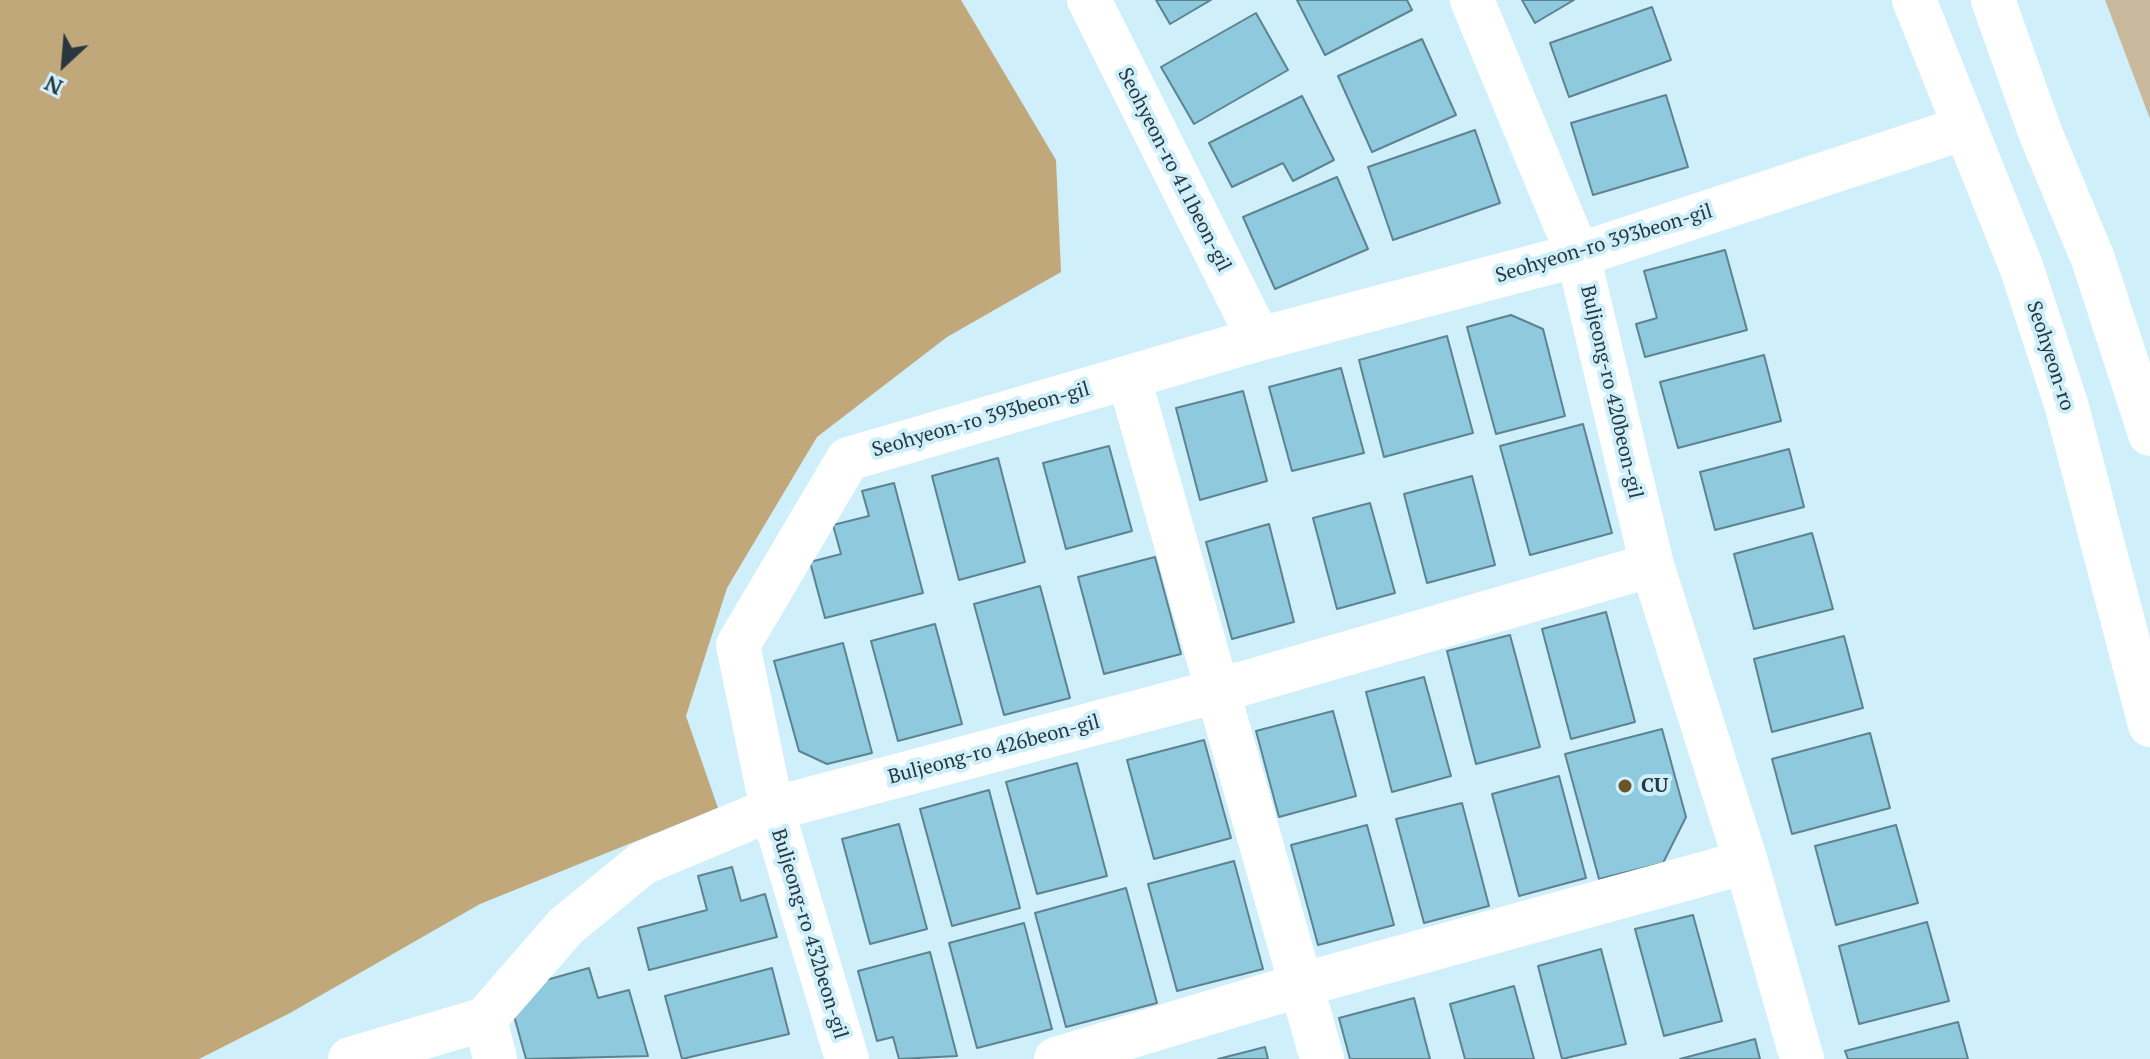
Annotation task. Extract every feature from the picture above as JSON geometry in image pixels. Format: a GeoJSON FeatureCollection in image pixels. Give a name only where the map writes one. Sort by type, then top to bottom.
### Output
{"type":"FeatureCollection","features":[{"type":"Feature","properties":{"kind":"street","name":"Seohyeon-ro 411beon-gil"},"geometry":{"type":"LineString","coordinates":[[1089,0],[1259,339]]}},
{"type":"Feature","properties":{"kind":"street","name":"Buljeong-ro 420beon-gil"},"geometry":{"type":"LineString","coordinates":[[1472,0],[1578,255],[1652,565],[1746,862],[1802,1059]]}},
{"type":"Feature","properties":{"kind":"street","name":"Seohyeon-ro"},"geometry":{"type":"LineString","coordinates":[[1914,0],[2022,269],[2067,407],[2150,725]]}},
{"type":"Feature","properties":{"kind":"street"},"geometry":{"type":"LineString","coordinates":[[1993,0],[2040,132],[2093,259],[2150,434]]}},
{"type":"Feature","properties":{"kind":"street","name":"Seohyeon-ro 393beon-gil"},"geometry":{"type":"LineString","coordinates":[[772,809],[738,645],[848,459],[1259,339],[1578,255],[1964,128]]}},
{"type":"Feature","properties":{"kind":"street"},"geometry":{"type":"LineString","coordinates":[[1129,378],[1322,1059]]}},
{"type":"Feature","properties":{"kind":"street"},"geometry":{"type":"LineString","coordinates":[[1217,691],[1652,565]]}},
{"type":"Feature","properties":{"kind":"street","name":"Buljeong-ro 426beon-gil"},"geometry":{"type":"LineString","coordinates":[[772,809],[1217,691]]}},
{"type":"Feature","properties":{"kind":"street"},"geometry":{"type":"LineString","coordinates":[[350,1059],[490,1039],[566,926],[643,863],[772,809]]}},
{"type":"Feature","properties":{"kind":"street","name":"Buljeong-ro 432beon-gil"},"geometry":{"type":"LineString","coordinates":[[772,809],[847,1059]]}},
{"type":"Feature","properties":{"kind":"street"},"geometry":{"type":"LineString","coordinates":[[1056,1059],[1301,985],[1746,862]]}},
{"type":"Feature","properties":{"kind":"shaded area"},"geometry":{"type":"Polygon","coordinates":[[[0,0],[961,0],[1056,160],[1061,272],[947,337],[817,437],[727,588],[686,716],[718,808],[480,904],[290,1013],[199,1059],[0,1059],[0,0]]]}},
{"type":"Feature","properties":{"kind":"shaded area"},"geometry":{"type":"Polygon","coordinates":[[[2105,0],[2150,0],[2150,119],[2105,0]]]}},
{"type":"Feature","properties":{"kind":"building"},"geometry":{"type":"Polygon","coordinates":[[[1156,0],[1211,0],[1170,24],[1156,0]]]}},
{"type":"Feature","properties":{"kind":"building"},"geometry":{"type":"Polygon","coordinates":[[[1297,0],[1407,0],[1412,10],[1325,55],[1297,0]]]}},
{"type":"Feature","properties":{"kind":"building"},"geometry":{"type":"Polygon","coordinates":[[[1522,0],[1574,0],[1535,23],[1522,0]]]}},
{"type":"Feature","properties":{"kind":"building"},"geometry":{"type":"Polygon","coordinates":[[[1652,7],[1671,60],[1569,97],[1550,43],[1652,7]]]}},
{"type":"Feature","properties":{"kind":"building"},"geometry":{"type":"Polygon","coordinates":[[[1256,13],[1288,70],[1194,124],[1161,67],[1256,13]]]}},
{"type":"Feature","properties":{"kind":"building"},"geometry":{"type":"Polygon","coordinates":[[[1422,39],[1456,115],[1372,152],[1338,76],[1422,39]]]}},
{"type":"Feature","properties":{"kind":"building"},"geometry":{"type":"Polygon","coordinates":[[[1666,95],[1688,167],[1593,195],[1571,123],[1666,95]]]}},
{"type":"Feature","properties":{"kind":"building"},"geometry":{"type":"Polygon","coordinates":[[[1302,96],[1334,160],[1293,181],[1283,163],[1232,187],[1209,143],[1302,96]]]}},
{"type":"Feature","properties":{"kind":"building"},"geometry":{"type":"Polygon","coordinates":[[[1475,130],[1500,203],[1393,240],[1368,167],[1475,130]]]}},
{"type":"Feature","properties":{"kind":"building"},"geometry":{"type":"Polygon","coordinates":[[[1337,177],[1368,249],[1275,289],[1243,217],[1337,177]]]}},
{"type":"Feature","properties":{"kind":"building"},"geometry":{"type":"Polygon","coordinates":[[[1725,250],[1747,330],[1645,357],[1636,324],[1657,318],[1644,271],[1725,250]]]}},
{"type":"Feature","properties":{"kind":"building"},"geometry":{"type":"Polygon","coordinates":[[[1511,315],[1543,329],[1565,416],[1496,434],[1467,327],[1511,315]]]}},
{"type":"Feature","properties":{"kind":"building"},"geometry":{"type":"Polygon","coordinates":[[[1447,336],[1473,433],[1384,457],[1359,360],[1447,336]]]}},
{"type":"Feature","properties":{"kind":"building"},"geometry":{"type":"Polygon","coordinates":[[[1764,355],[1781,421],[1678,448],[1660,382],[1764,355]]]}},
{"type":"Feature","properties":{"kind":"building"},"geometry":{"type":"Polygon","coordinates":[[[1341,368],[1364,453],[1292,471],[1269,387],[1341,368]]]}},
{"type":"Feature","properties":{"kind":"building"},"geometry":{"type":"Polygon","coordinates":[[[1243,391],[1267,481],[1200,500],[1176,408],[1243,391]]]}},
{"type":"Feature","properties":{"kind":"building"},"geometry":{"type":"Polygon","coordinates":[[[1583,424],[1612,533],[1530,555],[1500,446],[1583,424]]]}},
{"type":"Feature","properties":{"kind":"building"},"geometry":{"type":"Polygon","coordinates":[[[1109,446],[1132,531],[1066,549],[1043,463],[1109,446]]]}},
{"type":"Feature","properties":{"kind":"building"},"geometry":{"type":"Polygon","coordinates":[[[1789,449],[1804,507],[1715,530],[1700,472],[1789,449]]]}},
{"type":"Feature","properties":{"kind":"building"},"geometry":{"type":"Polygon","coordinates":[[[998,458],[1025,562],[959,580],[932,476],[998,458]]]}},
{"type":"Feature","properties":{"kind":"building"},"geometry":{"type":"Polygon","coordinates":[[[1472,476],[1495,565],[1427,583],[1404,494],[1472,476]]]}},
{"type":"Feature","properties":{"kind":"building"},"geometry":{"type":"Polygon","coordinates":[[[894,483],[923,593],[825,618],[810,562],[841,554],[833,525],[869,516],[862,491],[894,483]]]}},
{"type":"Feature","properties":{"kind":"building"},"geometry":{"type":"Polygon","coordinates":[[[1370,503],[1395,593],[1337,609],[1313,518],[1370,503]]]}},
{"type":"Feature","properties":{"kind":"building"},"geometry":{"type":"Polygon","coordinates":[[[1269,524],[1294,622],[1232,639],[1206,542],[1269,524]]]}},
{"type":"Feature","properties":{"kind":"building"},"geometry":{"type":"Polygon","coordinates":[[[1812,533],[1833,609],[1754,629],[1734,554],[1812,533]]]}},
{"type":"Feature","properties":{"kind":"building"},"geometry":{"type":"Polygon","coordinates":[[[1155,557],[1181,654],[1104,674],[1078,577],[1155,557]]]}},
{"type":"Feature","properties":{"kind":"building"},"geometry":{"type":"Polygon","coordinates":[[[1040,586],[1070,698],[1004,715],[974,604],[1040,586]]]}},
{"type":"Feature","properties":{"kind":"building"},"geometry":{"type":"Polygon","coordinates":[[[1606,612],[1635,722],[1571,739],[1542,629],[1606,612]]]}},
{"type":"Feature","properties":{"kind":"building"},"geometry":{"type":"Polygon","coordinates":[[[935,624],[962,724],[898,741],[871,641],[935,624]]]}},
{"type":"Feature","properties":{"kind":"building"},"geometry":{"type":"Polygon","coordinates":[[[1510,635],[1540,747],[1476,764],[1447,651],[1510,635]]]}},
{"type":"Feature","properties":{"kind":"building"},"geometry":{"type":"Polygon","coordinates":[[[1844,636],[1863,708],[1772,732],[1754,659],[1844,636]]]}},
{"type":"Feature","properties":{"kind":"building"},"geometry":{"type":"Polygon","coordinates":[[[843,643],[872,753],[827,764],[799,751],[774,661],[843,643]]]}},
{"type":"Feature","properties":{"kind":"building"},"geometry":{"type":"Polygon","coordinates":[[[1424,677],[1451,776],[1392,792],[1366,692],[1424,677]]]}},
{"type":"Feature","properties":{"kind":"building"},"geometry":{"type":"Polygon","coordinates":[[[1333,711],[1356,796],[1279,817],[1256,731],[1333,711]]]}},
{"type":"Feature","properties":{"kind":"building","name":"CU"},"geometry":{"type":"Polygon","coordinates":[[[1662,729],[1686,817],[1663,863],[1599,879],[1565,754],[1662,729]]]}},
{"type":"Feature","properties":{"kind":"building"},"geometry":{"type":"Polygon","coordinates":[[[1870,733],[1890,808],[1792,834],[1772,759],[1870,733]]]}},
{"type":"Feature","properties":{"kind":"building"},"geometry":{"type":"Polygon","coordinates":[[[1204,740],[1231,838],[1154,859],[1127,760],[1204,740]]]}},
{"type":"Feature","properties":{"kind":"building"},"geometry":{"type":"Polygon","coordinates":[[[1077,763],[1107,876],[1037,894],[1006,782],[1077,763]]]}},
{"type":"Feature","properties":{"kind":"building"},"geometry":{"type":"Polygon","coordinates":[[[1559,776],[1586,878],[1519,896],[1492,794],[1559,776]]]}},
{"type":"Feature","properties":{"kind":"building"},"geometry":{"type":"Polygon","coordinates":[[[989,790],[1020,908],[952,926],[920,809],[989,790]]]}},
{"type":"Feature","properties":{"kind":"building"},"geometry":{"type":"Polygon","coordinates":[[[1462,803],[1489,906],[1424,923],[1396,819],[1462,803]]]}},
{"type":"Feature","properties":{"kind":"building"},"geometry":{"type":"Polygon","coordinates":[[[899,824],[927,929],[870,944],[842,839],[899,824]]]}},
{"type":"Feature","properties":{"kind":"building"},"geometry":{"type":"Polygon","coordinates":[[[1367,825],[1394,925],[1318,945],[1291,845],[1367,825]]]}},
{"type":"Feature","properties":{"kind":"building"},"geometry":{"type":"Polygon","coordinates":[[[1896,825],[1918,903],[1836,925],[1815,846],[1896,825]]]}},
{"type":"Feature","properties":{"kind":"building"},"geometry":{"type":"Polygon","coordinates":[[[1234,861],[1263,969],[1177,991],[1148,884],[1234,861]]]}},
{"type":"Feature","properties":{"kind":"building"},"geometry":{"type":"Polygon","coordinates":[[[732,867],[741,901],[765,894],[777,937],[649,970],[638,928],[707,910],[698,876],[732,867]]]}},
{"type":"Feature","properties":{"kind":"building"},"geometry":{"type":"Polygon","coordinates":[[[1126,888],[1157,1003],[1066,1027],[1035,913],[1126,888]]]}},
{"type":"Feature","properties":{"kind":"building"},"geometry":{"type":"Polygon","coordinates":[[[1693,915],[1722,1021],[1664,1036],[1635,929],[1693,915]]]}},
{"type":"Feature","properties":{"kind":"building"},"geometry":{"type":"Polygon","coordinates":[[[1927,922],[1949,1001],[1859,1024],[1839,946],[1927,922]]]}},
{"type":"Feature","properties":{"kind":"building"},"geometry":{"type":"Polygon","coordinates":[[[1024,923],[1052,1029],[977,1048],[949,943],[1024,923]]]}},
{"type":"Feature","properties":{"kind":"building"},"geometry":{"type":"Polygon","coordinates":[[[1601,949],[1626,1044],[1562,1059],[1538,966],[1601,949]]]}},
{"type":"Feature","properties":{"kind":"building"},"geometry":{"type":"Polygon","coordinates":[[[930,952],[957,1056],[899,1059],[893,1037],[877,1041],[858,971],[930,952]]]}},
{"type":"Feature","properties":{"kind":"building"},"geometry":{"type":"Polygon","coordinates":[[[589,968],[598,998],[629,990],[648,1056],[526,1059],[511,1005],[525,986],[589,968]]]}},
{"type":"Feature","properties":{"kind":"building"},"geometry":{"type":"Polygon","coordinates":[[[772,968],[789,1034],[682,1059],[665,996],[772,968]]]}},
{"type":"Feature","properties":{"kind":"building"},"geometry":{"type":"Polygon","coordinates":[[[1514,986],[1534,1059],[1465,1059],[1450,1004],[1514,986]]]}},
{"type":"Feature","properties":{"kind":"building"},"geometry":{"type":"Polygon","coordinates":[[[1414,998],[1430,1059],[1350,1059],[1339,1018],[1414,998]]]}},
{"type":"Feature","properties":{"kind":"building"},"geometry":{"type":"Polygon","coordinates":[[[1958,1022],[1968,1059],[1848,1059],[1845,1051],[1958,1022]]]}},
{"type":"Feature","properties":{"kind":"building"},"geometry":{"type":"Polygon","coordinates":[[[1755,1039],[1760,1059],[1680,1059],[1755,1039]]]}},
{"type":"Feature","properties":{"kind":"building"},"geometry":{"type":"Polygon","coordinates":[[[1265,1047],[1268,1059],[1218,1059],[1265,1047]]]}},
{"type":"Feature","properties":{"kind":"place","name":"CU"},"geometry":{"type":"Point","coordinates":[1625,786]}}]}
